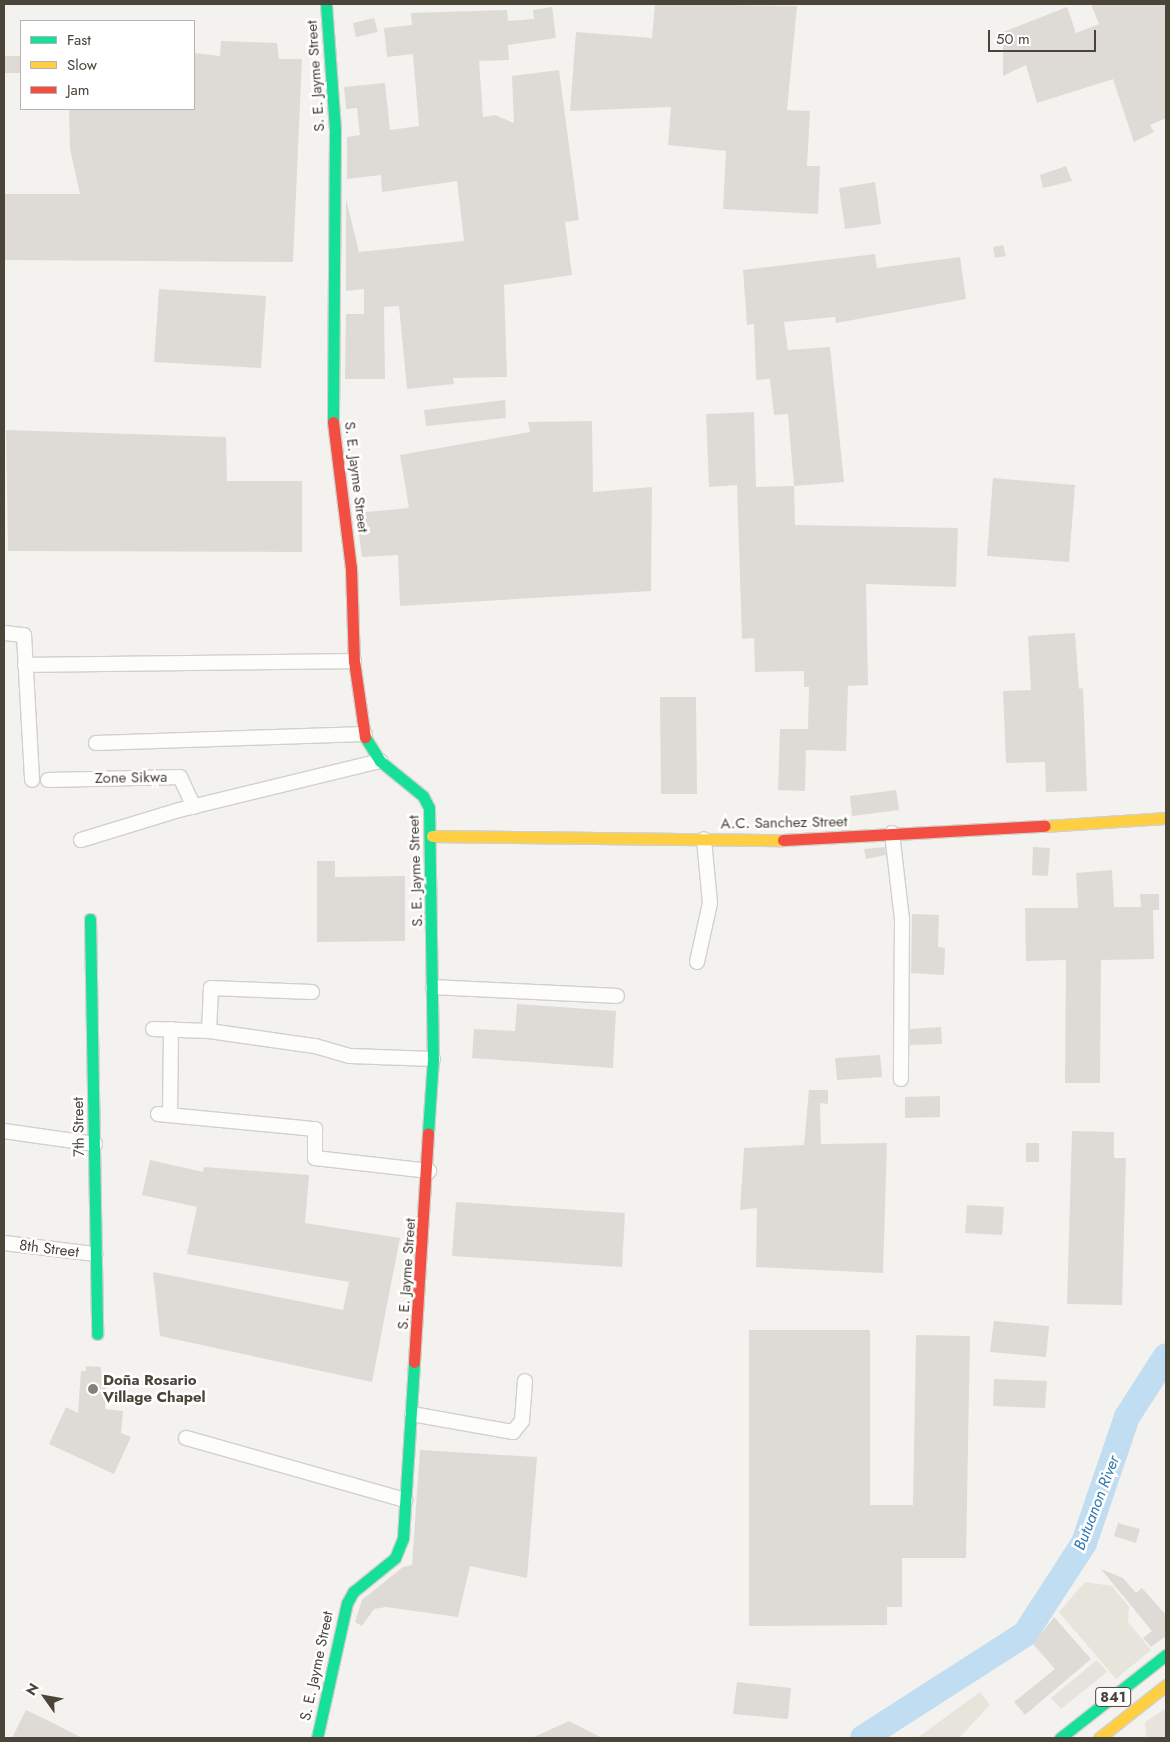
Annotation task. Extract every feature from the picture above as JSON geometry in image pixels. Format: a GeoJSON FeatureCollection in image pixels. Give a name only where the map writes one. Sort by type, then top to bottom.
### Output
{"type":"FeatureCollection","features":[{"type":"Feature","properties":{"kind":"street","name":"S. E. Jayme Street"},"geometry":{"type":"LineString","coordinates":[[317,1738],[346,1603],[398,1553],[405,1500],[412,1414],[429,1171],[433,1059],[432,836],[423,796],[380,761],[365,734],[354,661],[351,568],[333,424],[335,131],[326,4]]}},
{"type":"Feature","properties":{"kind":"street"},"geometry":{"type":"LineString","coordinates":[[4,633],[24,635],[32,780]]}},
{"type":"Feature","properties":{"kind":"street"},"geometry":{"type":"LineString","coordinates":[[25,665],[354,661]]}},
{"type":"Feature","properties":{"kind":"street"},"geometry":{"type":"LineString","coordinates":[[96,743],[365,734]]}},
{"type":"Feature","properties":{"kind":"street"},"geometry":{"type":"LineString","coordinates":[[81,840],[194,807],[380,761]]}},
{"type":"Feature","properties":{"kind":"street","name":"Zone Sikwa"},"geometry":{"type":"LineString","coordinates":[[48,780],[180,777],[194,807]]}},
{"type":"Feature","properties":{"kind":"street","name":"A.C. Sanchez Street"},"geometry":{"type":"LineString","coordinates":[[432,836],[813,840],[1166,818]]}},
{"type":"Feature","properties":{"kind":"street"},"geometry":{"type":"LineString","coordinates":[[892,834],[902,920],[901,1079]]}},
{"type":"Feature","properties":{"kind":"street"},"geometry":{"type":"LineString","coordinates":[[697,962],[710,903],[704,839]]}},
{"type":"Feature","properties":{"kind":"street","name":"7th Street"},"geometry":{"type":"LineString","coordinates":[[90,919],[97,1334]]}},
{"type":"Feature","properties":{"kind":"street"},"geometry":{"type":"LineString","coordinates":[[433,987],[617,996]]}},
{"type":"Feature","properties":{"kind":"street"},"geometry":{"type":"LineString","coordinates":[[208,1031],[211,988],[312,992]]}},
{"type":"Feature","properties":{"kind":"street"},"geometry":{"type":"LineString","coordinates":[[153,1029],[208,1031],[315,1046],[350,1056],[433,1059]]}},
{"type":"Feature","properties":{"kind":"street"},"geometry":{"type":"LineString","coordinates":[[171,1030],[164,1114],[315,1129],[315,1158],[429,1171]]}},
{"type":"Feature","properties":{"kind":"street"},"geometry":{"type":"LineString","coordinates":[[4,1131],[95,1144]]}},
{"type":"Feature","properties":{"kind":"street","name":"8th Street"},"geometry":{"type":"LineString","coordinates":[[4,1243],[95,1254]]}},
{"type":"Feature","properties":{"kind":"street"},"geometry":{"type":"LineString","coordinates":[[412,1414],[513,1432],[522,1421],[524,1381]]}},
{"type":"Feature","properties":{"kind":"street"},"geometry":{"type":"LineString","coordinates":[[186,1438],[405,1500]]}},
{"type":"Feature","properties":{"kind":"street","name":"841"},"geometry":{"type":"LineString","coordinates":[[1060,1738],[1166,1655]]}},
{"type":"Feature","properties":{"kind":"street","name":"841"},"geometry":{"type":"LineString","coordinates":[[1099,1738],[1166,1685]]}},
{"type":"Feature","properties":{"kind":"shaded area"},"geometry":{"type":"Polygon","coordinates":[[[1085,1582],[1112,1586],[1129,1607],[1128,1622],[1151,1650],[1116,1679],[1059,1612],[1085,1582]]]}},
{"type":"Feature","properties":{"kind":"shaded area"},"geometry":{"type":"Polygon","coordinates":[[[1097,1660],[1107,1672],[1061,1709],[1051,1698],[1097,1660]]]}},
{"type":"Feature","properties":{"kind":"shaded area"},"geometry":{"type":"Polygon","coordinates":[[[980,1692],[990,1705],[959,1738],[917,1738],[980,1692]]]}},
{"type":"Feature","properties":{"kind":"shaded area"},"geometry":{"type":"Polygon","coordinates":[[[1165,1709],[1166,1738],[1146,1738],[1145,1722],[1165,1709]]]}},
{"type":"Feature","properties":{"kind":"building"},"geometry":{"type":"Polygon","coordinates":[[[655,4],[797,6],[787,110],[810,111],[807,166],[820,166],[818,214],[723,209],[726,151],[668,145],[671,107],[570,111],[576,32],[652,38],[655,4]]]}},
{"type":"Feature","properties":{"kind":"building"},"geometry":{"type":"Polygon","coordinates":[[[1091,4],[1166,4],[1166,118],[1150,125],[1154,132],[1134,142],[1113,79],[1037,103],[1026,65],[1003,76],[1003,32],[1067,7],[1076,33],[1099,24],[1091,4]]]}},
{"type":"Feature","properties":{"kind":"building"},"geometry":{"type":"Polygon","coordinates":[[[552,7],[556,38],[508,45],[509,60],[479,61],[483,117],[495,115],[514,123],[512,76],[559,70],[579,220],[565,222],[572,275],[504,285],[507,377],[453,378],[454,384],[407,389],[399,306],[384,307],[385,379],[345,379],[346,314],[364,314],[364,289],[346,291],[346,199],[359,252],[464,241],[457,181],[382,192],[381,175],[347,179],[347,137],[360,135],[357,108],[346,109],[344,87],[385,83],[390,130],[419,126],[413,54],[387,57],[384,28],[412,25],[411,13],[507,10],[508,21],[534,19],[533,10],[552,7]]]}},
{"type":"Feature","properties":{"kind":"building"},"geometry":{"type":"Polygon","coordinates":[[[374,18],[378,32],[356,37],[353,23],[374,18]]]}},
{"type":"Feature","properties":{"kind":"building"},"geometry":{"type":"Polygon","coordinates":[[[221,41],[277,43],[279,59],[302,59],[293,262],[4,260],[4,194],[80,194],[70,149],[69,110],[195,110],[195,53],[220,56],[221,41]]]}},
{"type":"Feature","properties":{"kind":"building"},"geometry":{"type":"Polygon","coordinates":[[[4,56],[20,56],[20,73],[4,73],[4,56]]]}},
{"type":"Feature","properties":{"kind":"building"},"geometry":{"type":"Polygon","coordinates":[[[1066,166],[1072,181],[1043,188],[1040,175],[1066,166]]]}},
{"type":"Feature","properties":{"kind":"building"},"geometry":{"type":"Polygon","coordinates":[[[875,182],[881,224],[845,229],[839,188],[875,182]]]}},
{"type":"Feature","properties":{"kind":"building"},"geometry":{"type":"Polygon","coordinates":[[[1003,245],[1006,256],[995,258],[993,247],[1003,245]]]}},
{"type":"Feature","properties":{"kind":"building"},"geometry":{"type":"Polygon","coordinates":[[[875,254],[877,268],[960,257],[966,299],[836,323],[835,317],[784,322],[788,350],[830,347],[844,482],[794,486],[788,414],[774,415],[770,379],[756,380],[754,324],[747,325],[743,270],[875,254]]]}},
{"type":"Feature","properties":{"kind":"building"},"geometry":{"type":"Polygon","coordinates":[[[159,289],[266,296],[261,368],[154,362],[159,289]]]}},
{"type":"Feature","properties":{"kind":"building"},"geometry":{"type":"Polygon","coordinates":[[[505,400],[506,418],[426,426],[424,410],[505,400]]]}},
{"type":"Feature","properties":{"kind":"building"},"geometry":{"type":"Polygon","coordinates":[[[754,412],[756,487],[794,486],[795,525],[958,528],[956,587],[866,584],[868,685],[848,686],[846,751],[806,750],[805,791],[778,790],[780,729],[808,729],[809,687],[804,687],[804,671],[755,672],[754,638],[742,639],[737,485],[709,487],[706,414],[754,412]]]}},
{"type":"Feature","properties":{"kind":"building"},"geometry":{"type":"Polygon","coordinates":[[[592,421],[593,492],[652,487],[651,591],[400,606],[398,555],[362,557],[356,513],[409,508],[400,455],[530,432],[528,422],[592,421]]]}},
{"type":"Feature","properties":{"kind":"building"},"geometry":{"type":"Polygon","coordinates":[[[6,430],[226,437],[227,481],[302,481],[302,552],[8,551],[6,430]]]}},
{"type":"Feature","properties":{"kind":"building"},"geometry":{"type":"Polygon","coordinates":[[[993,478],[1075,485],[1069,562],[987,556],[993,478]]]}},
{"type":"Feature","properties":{"kind":"building"},"geometry":{"type":"Polygon","coordinates":[[[1075,633],[1079,689],[1083,688],[1087,791],[1046,792],[1045,762],[1006,763],[1003,691],[1031,690],[1028,636],[1075,633]]]}},
{"type":"Feature","properties":{"kind":"building"},"geometry":{"type":"Polygon","coordinates":[[[660,697],[696,697],[697,794],[661,794],[660,697]]]}},
{"type":"Feature","properties":{"kind":"building"},"geometry":{"type":"Polygon","coordinates":[[[896,790],[899,810],[852,816],[850,796],[896,790]]]}},
{"type":"Feature","properties":{"kind":"building"},"geometry":{"type":"Polygon","coordinates":[[[885,847],[886,855],[866,859],[864,849],[885,847]]]}},
{"type":"Feature","properties":{"kind":"building"},"geometry":{"type":"Polygon","coordinates":[[[1033,847],[1050,848],[1048,876],[1032,875],[1033,847]]]}},
{"type":"Feature","properties":{"kind":"building"},"geometry":{"type":"Polygon","coordinates":[[[317,861],[335,861],[335,877],[405,876],[405,941],[317,942],[317,861]]]}},
{"type":"Feature","properties":{"kind":"building"},"geometry":{"type":"Polygon","coordinates":[[[1112,870],[1114,907],[1141,907],[1140,894],[1159,894],[1159,910],[1153,910],[1154,959],[1101,960],[1100,1083],[1065,1083],[1066,960],[1026,961],[1025,908],[1078,908],[1076,873],[1112,870]]]}},
{"type":"Feature","properties":{"kind":"building"},"geometry":{"type":"Polygon","coordinates":[[[912,914],[939,915],[938,947],[945,948],[944,975],[911,973],[912,914]]]}},
{"type":"Feature","properties":{"kind":"building"},"geometry":{"type":"Polygon","coordinates":[[[517,1004],[616,1011],[613,1068],[472,1058],[474,1029],[515,1031],[517,1004]]]}},
{"type":"Feature","properties":{"kind":"building"},"geometry":{"type":"Polygon","coordinates":[[[941,1027],[942,1044],[910,1045],[910,1029],[941,1027]]]}},
{"type":"Feature","properties":{"kind":"building"},"geometry":{"type":"Polygon","coordinates":[[[880,1055],[882,1077],[837,1080],[835,1058],[880,1055]]]}},
{"type":"Feature","properties":{"kind":"building"},"geometry":{"type":"Polygon","coordinates":[[[809,1090],[828,1090],[828,1104],[820,1103],[821,1144],[887,1143],[883,1273],[756,1267],[757,1208],[740,1210],[744,1148],[804,1145],[809,1090]]]}},
{"type":"Feature","properties":{"kind":"building"},"geometry":{"type":"Polygon","coordinates":[[[940,1096],[940,1117],[905,1118],[905,1097],[940,1096]]]}},
{"type":"Feature","properties":{"kind":"building"},"geometry":{"type":"Polygon","coordinates":[[[1072,1131],[1114,1132],[1114,1158],[1126,1158],[1122,1305],[1067,1304],[1072,1131]]]}},
{"type":"Feature","properties":{"kind":"building"},"geometry":{"type":"Polygon","coordinates":[[[1026,1143],[1039,1143],[1039,1162],[1026,1162],[1026,1143]]]}},
{"type":"Feature","properties":{"kind":"building"},"geometry":{"type":"Polygon","coordinates":[[[150,1160],[203,1172],[204,1167],[309,1175],[305,1223],[400,1238],[372,1382],[160,1336],[153,1272],[343,1310],[349,1282],[187,1254],[197,1207],[142,1195],[150,1160]]]}},
{"type":"Feature","properties":{"kind":"building"},"geometry":{"type":"Polygon","coordinates":[[[456,1202],[625,1213],[622,1267],[452,1256],[456,1202]]]}},
{"type":"Feature","properties":{"kind":"building"},"geometry":{"type":"Polygon","coordinates":[[[967,1205],[1004,1207],[1002,1235],[965,1233],[967,1205]]]}},
{"type":"Feature","properties":{"kind":"building"},"geometry":{"type":"Polygon","coordinates":[[[994,1321],[1049,1326],[1046,1357],[990,1352],[994,1321]]]}},
{"type":"Feature","properties":{"kind":"building"},"geometry":{"type":"Polygon","coordinates":[[[749,1330],[870,1330],[870,1505],[913,1505],[916,1335],[970,1336],[966,1558],[902,1558],[902,1607],[887,1607],[887,1625],[749,1626],[749,1330]]]}},
{"type":"Feature","properties":{"kind":"building"},"geometry":{"type":"Polygon","coordinates":[[[86,1366],[101,1367],[101,1372],[107,1373],[105,1409],[123,1411],[121,1433],[131,1437],[114,1474],[49,1444],[66,1407],[78,1413],[81,1371],[86,1371],[86,1366]]]}},
{"type":"Feature","properties":{"kind":"building"},"geometry":{"type":"Polygon","coordinates":[[[994,1379],[1047,1381],[1045,1408],[993,1406],[994,1379]]]}},
{"type":"Feature","properties":{"kind":"building"},"geometry":{"type":"Polygon","coordinates":[[[420,1450],[537,1457],[527,1578],[470,1566],[458,1617],[386,1607],[374,1609],[362,1626],[355,1622],[362,1600],[403,1567],[412,1565],[420,1450]]]}},
{"type":"Feature","properties":{"kind":"building"},"geometry":{"type":"Polygon","coordinates":[[[1118,1523],[1140,1529],[1136,1543],[1114,1536],[1118,1523]]]}},
{"type":"Feature","properties":{"kind":"building"},"geometry":{"type":"Polygon","coordinates":[[[1101,1569],[1123,1578],[1136,1593],[1142,1588],[1166,1615],[1166,1636],[1151,1647],[1143,1638],[1152,1631],[1101,1569]]]}},
{"type":"Feature","properties":{"kind":"building"},"geometry":{"type":"Polygon","coordinates":[[[1054,1617],[1091,1659],[1025,1715],[1014,1702],[1055,1669],[1033,1644],[1054,1617]]]}},
{"type":"Feature","properties":{"kind":"building"},"geometry":{"type":"Polygon","coordinates":[[[737,1682],[791,1688],[788,1719],[733,1714],[737,1682]]]}},
{"type":"Feature","properties":{"kind":"building"},"geometry":{"type":"Polygon","coordinates":[[[26,1710],[53,1723],[82,1738],[12,1738],[26,1710]]]}},
{"type":"Feature","properties":{"kind":"building"},"geometry":{"type":"Polygon","coordinates":[[[569,1721],[602,1738],[532,1738],[569,1721]]]}},
{"type":"Feature","properties":{"kind":"waterway","name":"Butuanon River"},"geometry":{"type":"LineString","coordinates":[[863,1738],[1025,1634],[1084,1543],[1127,1417],[1166,1356]]}},
{"type":"Feature","properties":{"kind":"traffic: fast"},"geometry":{"type":"LineString","coordinates":[[326,4],[335,131],[333,422]]}},
{"type":"Feature","properties":{"kind":"traffic: fast"},"geometry":{"type":"LineString","coordinates":[[365,737],[380,761],[423,796],[429,808],[433,1059],[428,1133]]}},
{"type":"Feature","properties":{"kind":"traffic: fast"},"geometry":{"type":"LineString","coordinates":[[90,919],[97,1334]]}},
{"type":"Feature","properties":{"kind":"traffic: fast"},"geometry":{"type":"LineString","coordinates":[[317,1738],[347,1603],[353,1592],[395,1558],[403,1538],[414,1362]]}},
{"type":"Feature","properties":{"kind":"traffic: fast"},"geometry":{"type":"LineString","coordinates":[[1060,1738],[1166,1655]]}},
{"type":"Feature","properties":{"kind":"traffic: slow"},"geometry":{"type":"LineString","coordinates":[[1045,826],[1166,818]]}},
{"type":"Feature","properties":{"kind":"traffic: slow"},"geometry":{"type":"LineString","coordinates":[[432,836],[783,840]]}},
{"type":"Feature","properties":{"kind":"traffic: slow"},"geometry":{"type":"LineString","coordinates":[[1099,1738],[1166,1685]]}},
{"type":"Feature","properties":{"kind":"traffic: jam"},"geometry":{"type":"LineString","coordinates":[[333,422],[351,568],[354,661],[365,737]]}},
{"type":"Feature","properties":{"kind":"traffic: jam"},"geometry":{"type":"LineString","coordinates":[[783,840],[1045,826]]}},
{"type":"Feature","properties":{"kind":"traffic: jam"},"geometry":{"type":"LineString","coordinates":[[414,1362],[428,1133]]}},
{"type":"Feature","properties":{"kind":"place","name":"Doña Rosario Village Chapel"},"geometry":{"type":"Point","coordinates":[93,1389]}}]}
